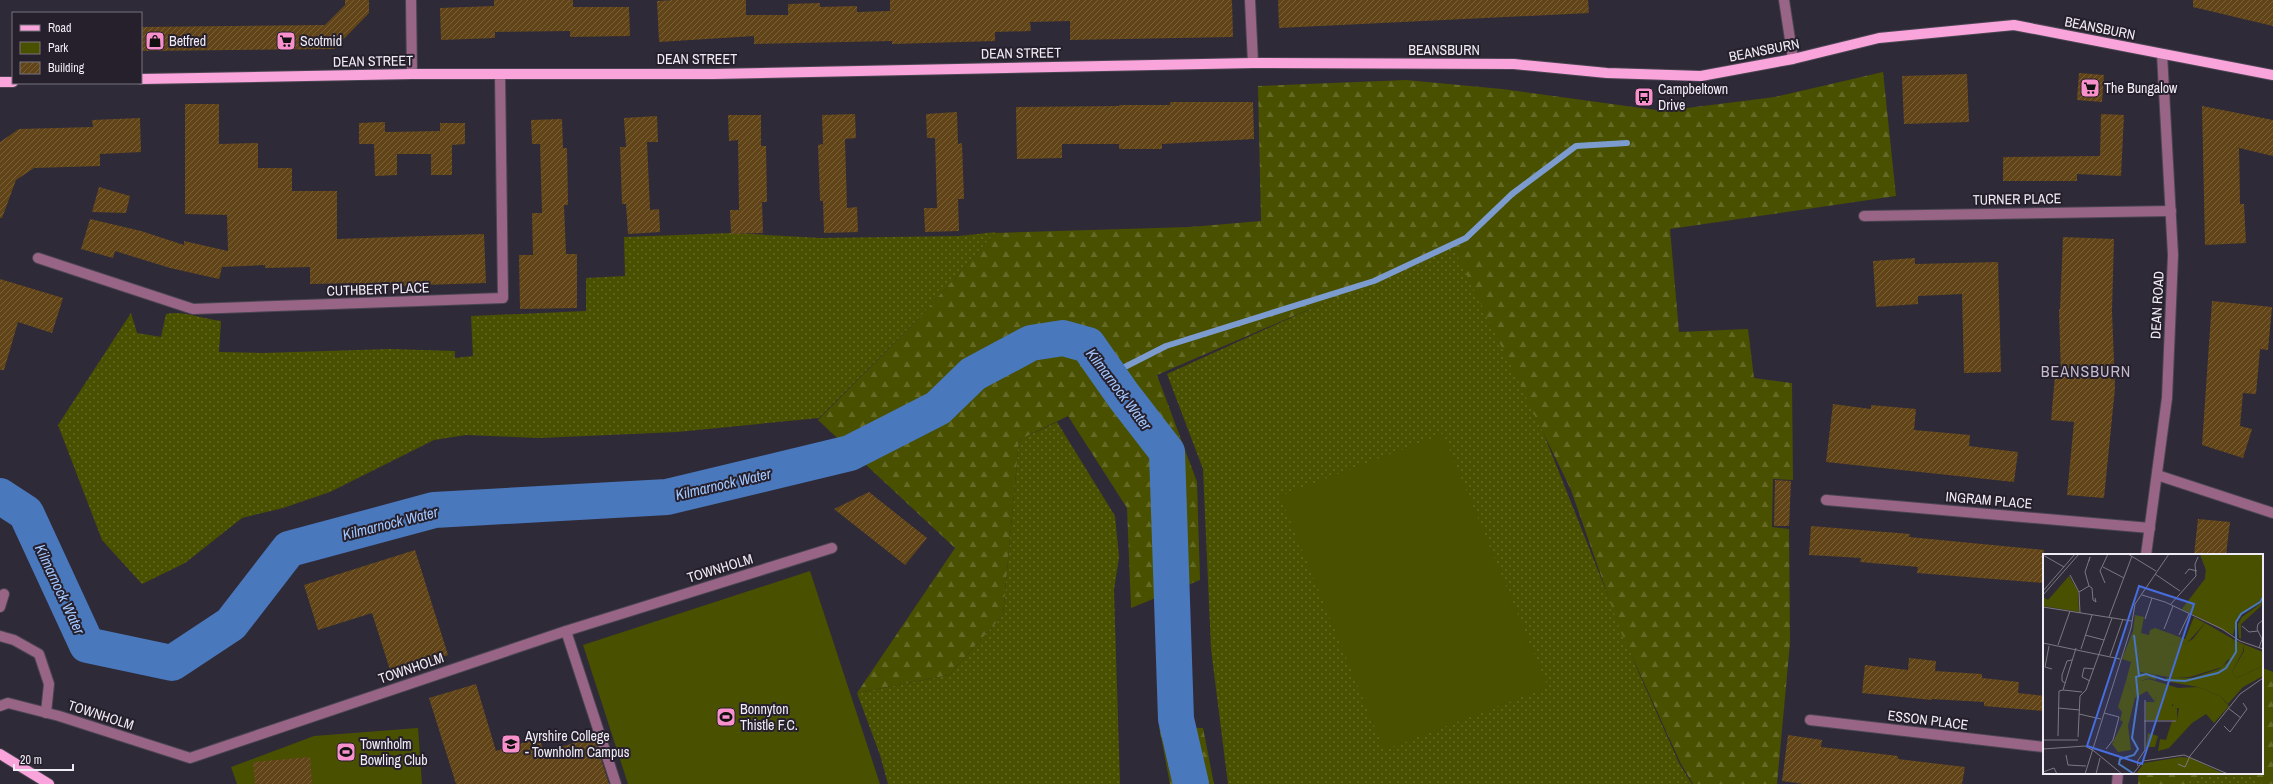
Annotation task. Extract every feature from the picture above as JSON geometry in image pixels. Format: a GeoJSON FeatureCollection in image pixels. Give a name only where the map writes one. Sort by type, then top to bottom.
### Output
{"type":"FeatureCollection","features":[{"type":"Feature","properties":{"kind":"main road","name":"BEANSBURN"},"geometry":{"type":"LineString","coordinates":[[1253,63],[1514,64],[1607,73],[1701,76],[1793,60],[1879,38],[2014,25],[2273,75]]}},
{"type":"Feature","properties":{"kind":"main road","name":"DEAN STREET"},"geometry":{"type":"LineString","coordinates":[[142,79],[412,74],[722,73],[1253,63]]}},
{"type":"Feature","properties":{"kind":"main road"},"geometry":{"type":"LineString","coordinates":[[0,82],[12,82]]}},
{"type":"Feature","properties":{"kind":"main road"},"geometry":{"type":"LineString","coordinates":[[0,754],[49,784]]}},
{"type":"Feature","properties":{"kind":"street"},"geometry":{"type":"LineString","coordinates":[[411,0],[412,74]]}},
{"type":"Feature","properties":{"kind":"street"},"geometry":{"type":"LineString","coordinates":[[1250,0],[1253,63]]}},
{"type":"Feature","properties":{"kind":"street"},"geometry":{"type":"LineString","coordinates":[[1784,0],[1793,60]]}},
{"type":"Feature","properties":{"kind":"street","name":"DEAN ROAD"},"geometry":{"type":"LineString","coordinates":[[2146,554],[2167,398],[2173,255],[2162,54]]}},
{"type":"Feature","properties":{"kind":"street","name":"CUTHBERT PLACE"},"geometry":{"type":"LineString","coordinates":[[38,258],[193,309],[503,298],[500,74]]}},
{"type":"Feature","properties":{"kind":"street","name":"TURNER PLACE"},"geometry":{"type":"LineString","coordinates":[[1864,216],[2171,211]]}},
{"type":"Feature","properties":{"kind":"street"},"geometry":{"type":"LineString","coordinates":[[2157,475],[2273,513]]}},
{"type":"Feature","properties":{"kind":"street","name":"INGRAM PLACE"},"geometry":{"type":"LineString","coordinates":[[1826,500],[2150,528]]}},
{"type":"Feature","properties":{"kind":"street","name":"TOWNHOLM"},"geometry":{"type":"LineString","coordinates":[[0,706],[8,703],[46,713],[190,758],[566,631],[832,548]]}},
{"type":"Feature","properties":{"kind":"street"},"geometry":{"type":"LineString","coordinates":[[0,607],[4,594]]}},
{"type":"Feature","properties":{"kind":"street"},"geometry":{"type":"LineString","coordinates":[[566,631],[616,784]]}},
{"type":"Feature","properties":{"kind":"street"},"geometry":{"type":"LineString","coordinates":[[0,636],[14,640],[39,654],[49,684],[46,713]]}},
{"type":"Feature","properties":{"kind":"street","name":"ESSON PLACE"},"geometry":{"type":"LineString","coordinates":[[1810,720],[2043,747]]}},
{"type":"Feature","properties":{"kind":"street"},"geometry":{"type":"LineString","coordinates":[[2117,784],[2118,774]]}},
{"type":"Feature","properties":{"kind":"green space"},"geometry":{"type":"Polygon","coordinates":[[[1883,72],[1896,196],[1670,229],[1679,332],[1748,329],[1754,378],[1792,383],[1793,480],[1773,479],[1772,527],[1789,529],[1790,643],[1777,784],[1693,784],[1681,764],[1620,630],[1571,490],[1453,247],[1157,375],[1197,482],[1200,580],[1131,608],[1127,508],[1068,416],[1019,440],[1003,615],[949,675],[857,693],[955,548],[818,420],[920,317],[995,233],[1190,227],[1261,221],[1258,86],[1406,80],[1502,89],[1663,111],[1775,97],[1883,72]]]}},
{"type":"Feature","properties":{"kind":"green space"},"geometry":{"type":"Polygon","coordinates":[[[996,232],[921,316],[819,418],[677,432],[540,438],[466,435],[434,440],[330,492],[283,508],[242,518],[185,563],[142,584],[102,540],[58,425],[131,313],[137,333],[161,337],[166,314],[179,313],[221,321],[219,352],[262,353],[390,349],[455,351],[455,358],[473,356],[471,316],[586,311],[586,278],[625,276],[624,237],[731,233],[821,238],[959,236],[996,232]]]}},
{"type":"Feature","properties":{"kind":"green space"},"geometry":{"type":"Polygon","coordinates":[[[1466,238],[1638,671],[1680,765],[1692,784],[1228,784],[1211,649],[1203,469],[1167,374],[1466,238]]]}},
{"type":"Feature","properties":{"kind":"green space"},"geometry":{"type":"Polygon","coordinates":[[[1057,422],[1115,516],[1119,557],[1114,590],[1120,784],[888,784],[880,755],[857,693],[949,675],[1003,615],[1019,440],[1057,422]]]}},
{"type":"Feature","properties":{"kind":"green space"},"geometry":{"type":"Polygon","coordinates":[[[1443,434],[1548,687],[1384,750],[1280,496],[1443,434]]]}},
{"type":"Feature","properties":{"kind":"green space","name":"Bonnyton Thistle F.C."},"geometry":{"type":"Polygon","coordinates":[[[810,571],[880,784],[628,784],[583,645],[810,571]]]}},
{"type":"Feature","properties":{"kind":"green space"},"geometry":{"type":"Polygon","coordinates":[[[2263,668],[2273,672],[2273,784],[2138,784],[2139,774],[2263,774],[2263,668]]]}},
{"type":"Feature","properties":{"kind":"green space"},"geometry":{"type":"Polygon","coordinates":[[[2263,668],[2273,672],[2273,784],[2265,784],[2244,774],[2263,774],[2263,668]]]}},
{"type":"Feature","properties":{"kind":"green space"},"geometry":{"type":"Polygon","coordinates":[[[1159,727],[1203,728],[1214,784],[1170,784],[1159,727]]]}},
{"type":"Feature","properties":{"kind":"green space","name":"Townholm Bowling Club"},"geometry":{"type":"Polygon","coordinates":[[[418,728],[422,784],[237,784],[231,767],[314,736],[418,728]]]}},
{"type":"Feature","properties":{"kind":"green space"},"geometry":{"type":"Polygon","coordinates":[[[2139,774],[2201,774],[2186,784],[2138,784],[2139,774]]]}},
{"type":"Feature","properties":{"kind":"building"},"geometry":{"type":"Polygon","coordinates":[[[345,0],[369,0],[369,13],[334,49],[142,51],[142,27],[325,25],[345,5],[345,0]]]}},
{"type":"Feature","properties":{"kind":"building"},"geometry":{"type":"Polygon","coordinates":[[[494,0],[573,0],[573,7],[629,7],[630,36],[570,37],[570,31],[495,32],[495,38],[441,40],[440,8],[494,6],[494,0]]]}},
{"type":"Feature","properties":{"kind":"building"},"geometry":{"type":"Polygon","coordinates":[[[746,0],[746,15],[788,15],[788,4],[820,3],[820,7],[857,6],[857,12],[890,11],[890,0],[1232,0],[1233,37],[1070,40],[1070,21],[1030,22],[1031,31],[995,32],[995,41],[892,44],[892,41],[754,44],[754,36],[659,42],[657,1],[746,0]]]}},
{"type":"Feature","properties":{"kind":"building"},"geometry":{"type":"Polygon","coordinates":[[[1278,0],[1588,0],[1589,13],[1279,28],[1278,0]]]}},
{"type":"Feature","properties":{"kind":"building"},"geometry":{"type":"Polygon","coordinates":[[[2193,0],[2273,0],[2273,26],[2193,7],[2193,0]]]}},
{"type":"Feature","properties":{"kind":"building","name":"The Bungalow"},"geometry":{"type":"Polygon","coordinates":[[[2079,73],[2104,75],[2102,102],[2077,100],[2079,73]]]}},
{"type":"Feature","properties":{"kind":"building"},"geometry":{"type":"Polygon","coordinates":[[[1967,74],[1969,122],[1904,124],[1902,76],[1967,74]]]}},
{"type":"Feature","properties":{"kind":"building"},"geometry":{"type":"Polygon","coordinates":[[[1170,102],[1253,102],[1254,139],[1162,144],[1162,149],[1119,149],[1119,144],[1062,144],[1062,158],[1017,159],[1016,107],[1170,105],[1170,102]]]}},
{"type":"Feature","properties":{"kind":"building"},"geometry":{"type":"Polygon","coordinates":[[[185,104],[219,104],[219,144],[258,143],[258,168],[292,168],[292,191],[337,191],[337,239],[484,234],[486,283],[359,287],[359,283],[310,284],[310,267],[265,268],[265,265],[222,267],[219,279],[170,268],[115,251],[113,258],[81,249],[90,219],[141,231],[184,245],[184,241],[228,251],[227,215],[185,214],[185,104]]]}},
{"type":"Feature","properties":{"kind":"building"},"geometry":{"type":"Polygon","coordinates":[[[2202,106],[2273,120],[2273,156],[2239,148],[2240,204],[2244,204],[2246,243],[2205,245],[2202,106]]]}},
{"type":"Feature","properties":{"kind":"building"},"geometry":{"type":"Polygon","coordinates":[[[957,112],[958,144],[962,143],[964,199],[958,199],[959,231],[925,232],[924,208],[937,208],[935,138],[927,138],[926,114],[957,112]]]}},
{"type":"Feature","properties":{"kind":"building"},"geometry":{"type":"Polygon","coordinates":[[[855,114],[856,138],[845,139],[847,208],[857,207],[858,232],[824,233],[823,201],[820,201],[818,145],[823,144],[822,115],[855,114]]]}},
{"type":"Feature","properties":{"kind":"building"},"geometry":{"type":"Polygon","coordinates":[[[2101,114],[2124,115],[2121,176],[2077,174],[2077,181],[2003,181],[2003,157],[2100,156],[2101,114]]]}},
{"type":"Feature","properties":{"kind":"building"},"geometry":{"type":"Polygon","coordinates":[[[728,115],[761,115],[761,146],[766,146],[767,202],[762,202],[763,233],[731,234],[730,210],[739,210],[738,140],[729,141],[728,115]]]}},
{"type":"Feature","properties":{"kind":"building"},"geometry":{"type":"Polygon","coordinates":[[[657,116],[658,142],[647,142],[650,210],[659,209],[660,232],[628,234],[626,204],[622,204],[620,147],[626,147],[624,118],[657,116]]]}},
{"type":"Feature","properties":{"kind":"building"},"geometry":{"type":"Polygon","coordinates":[[[140,118],[141,152],[100,154],[100,166],[34,168],[16,180],[2,218],[0,218],[0,142],[19,129],[93,127],[92,120],[140,118]]]}},
{"type":"Feature","properties":{"kind":"building"},"geometry":{"type":"Polygon","coordinates":[[[562,119],[563,148],[567,148],[568,205],[564,205],[566,254],[577,254],[577,308],[520,309],[519,255],[533,255],[532,213],[542,213],[540,144],[532,144],[531,120],[562,119]]]}},
{"type":"Feature","properties":{"kind":"building"},"geometry":{"type":"Polygon","coordinates":[[[385,122],[385,132],[440,131],[440,123],[465,123],[465,144],[452,145],[452,175],[431,175],[431,154],[397,154],[397,175],[375,176],[374,144],[359,144],[359,123],[385,122]]]}},
{"type":"Feature","properties":{"kind":"building"},"geometry":{"type":"Polygon","coordinates":[[[99,187],[130,196],[126,213],[92,212],[99,187]]]}},
{"type":"Feature","properties":{"kind":"building"},"geometry":{"type":"Polygon","coordinates":[[[2063,237],[2114,239],[2112,311],[2115,388],[2104,498],[2067,495],[2074,422],[2051,420],[2055,376],[2061,376],[2059,310],[2063,237]]]}},
{"type":"Feature","properties":{"kind":"building"},"geometry":{"type":"Polygon","coordinates":[[[1915,258],[1915,264],[1998,262],[2001,372],[1964,373],[1962,294],[1918,296],[1918,304],[1876,307],[1873,261],[1915,258]]]}},
{"type":"Feature","properties":{"kind":"building"},"geometry":{"type":"Polygon","coordinates":[[[0,279],[63,298],[52,333],[18,322],[4,370],[0,370],[0,279]]]}},
{"type":"Feature","properties":{"kind":"building"},"geometry":{"type":"Polygon","coordinates":[[[2212,301],[2272,307],[2268,350],[2260,349],[2256,394],[2243,393],[2240,426],[2252,429],[2243,458],[2202,445],[2212,301]]]}},
{"type":"Feature","properties":{"kind":"building"},"geometry":{"type":"Polygon","coordinates":[[[1833,404],[1871,409],[1871,405],[1916,409],[1914,430],[1970,435],[1969,446],[2018,452],[2014,482],[1826,462],[1833,404]]]}},
{"type":"Feature","properties":{"kind":"building"},"geometry":{"type":"Polygon","coordinates":[[[1775,480],[1791,481],[1789,526],[1774,526],[1775,480]]]}},
{"type":"Feature","properties":{"kind":"building"},"geometry":{"type":"Polygon","coordinates":[[[869,492],[927,538],[905,565],[834,509],[869,492]]]}},
{"type":"Feature","properties":{"kind":"building"},"geometry":{"type":"Polygon","coordinates":[[[2198,519],[2230,522],[2226,554],[2194,554],[2198,519]]]}},
{"type":"Feature","properties":{"kind":"building"},"geometry":{"type":"Polygon","coordinates":[[[1811,526],[1910,534],[1909,537],[2044,550],[2043,583],[1917,573],[1918,567],[1860,562],[1861,558],[1809,555],[1811,526]]]}},
{"type":"Feature","properties":{"kind":"building"},"geometry":{"type":"Polygon","coordinates":[[[415,550],[448,655],[391,673],[372,613],[318,630],[304,585],[415,550]]]}},
{"type":"Feature","properties":{"kind":"building"},"geometry":{"type":"Polygon","coordinates":[[[1909,658],[1936,661],[1935,671],[1982,674],[1982,678],[2019,682],[2018,693],[2043,696],[2043,711],[1984,706],[1984,702],[1932,700],[1862,693],[1865,665],[1908,670],[1909,658]]]}},
{"type":"Feature","properties":{"kind":"building"},"geometry":{"type":"Polygon","coordinates":[[[476,684],[496,751],[539,738],[544,752],[594,737],[609,784],[456,784],[429,698],[476,684]]]}},
{"type":"Feature","properties":{"kind":"building"},"geometry":{"type":"Polygon","coordinates":[[[1788,735],[1822,740],[1821,747],[1898,756],[1898,759],[1965,767],[1962,784],[1803,784],[1782,781],[1788,735]]]}},
{"type":"Feature","properties":{"kind":"building"},"geometry":{"type":"Polygon","coordinates":[[[310,757],[312,784],[255,784],[253,762],[310,757]]]}},
{"type":"Feature","properties":{"kind":"waterway"},"geometry":{"type":"LineString","coordinates":[[1109,375],[1166,346],[1374,281],[1466,238],[1512,194],[1576,146],[1627,143]]}},
{"type":"Feature","properties":{"kind":"waterway","name":"Kilmarnock Water"},"geometry":{"type":"LineString","coordinates":[[0,496],[26,513],[87,645],[172,663],[231,624],[289,549],[434,510],[667,497],[850,453],[938,408],[973,374],[1031,343],[1063,338],[1088,345],[1123,395],[1167,452],[1176,719],[1191,784]]}},
{"type":"Feature","properties":{"kind":"place","name":"Betfred"},"geometry":{"type":"Point","coordinates":[155,41]}},
{"type":"Feature","properties":{"kind":"place","name":"Scotmid"},"geometry":{"type":"Point","coordinates":[286,41]}},
{"type":"Feature","properties":{"kind":"place","name":"The Bungalow"},"geometry":{"type":"Point","coordinates":[2090,88]}},
{"type":"Feature","properties":{"kind":"place","name":"Campbeltown Drive"},"geometry":{"type":"Point","coordinates":[1644,97]}},
{"type":"Feature","properties":{"kind":"place","name":"Bonnyton Thistle F.C."},"geometry":{"type":"Point","coordinates":[726,717]}},
{"type":"Feature","properties":{"kind":"place","name":"Ayrshire College - Townholm Campus"},"geometry":{"type":"Point","coordinates":[511,744]}},
{"type":"Feature","properties":{"kind":"place","name":"Townholm Bowling Club"},"geometry":{"type":"Point","coordinates":[346,752]}},
{"type":"Feature","properties":{"kind":"district","name":"BEANSBURN"},"geometry":{"type":"Point","coordinates":[2086,371]}}]}
